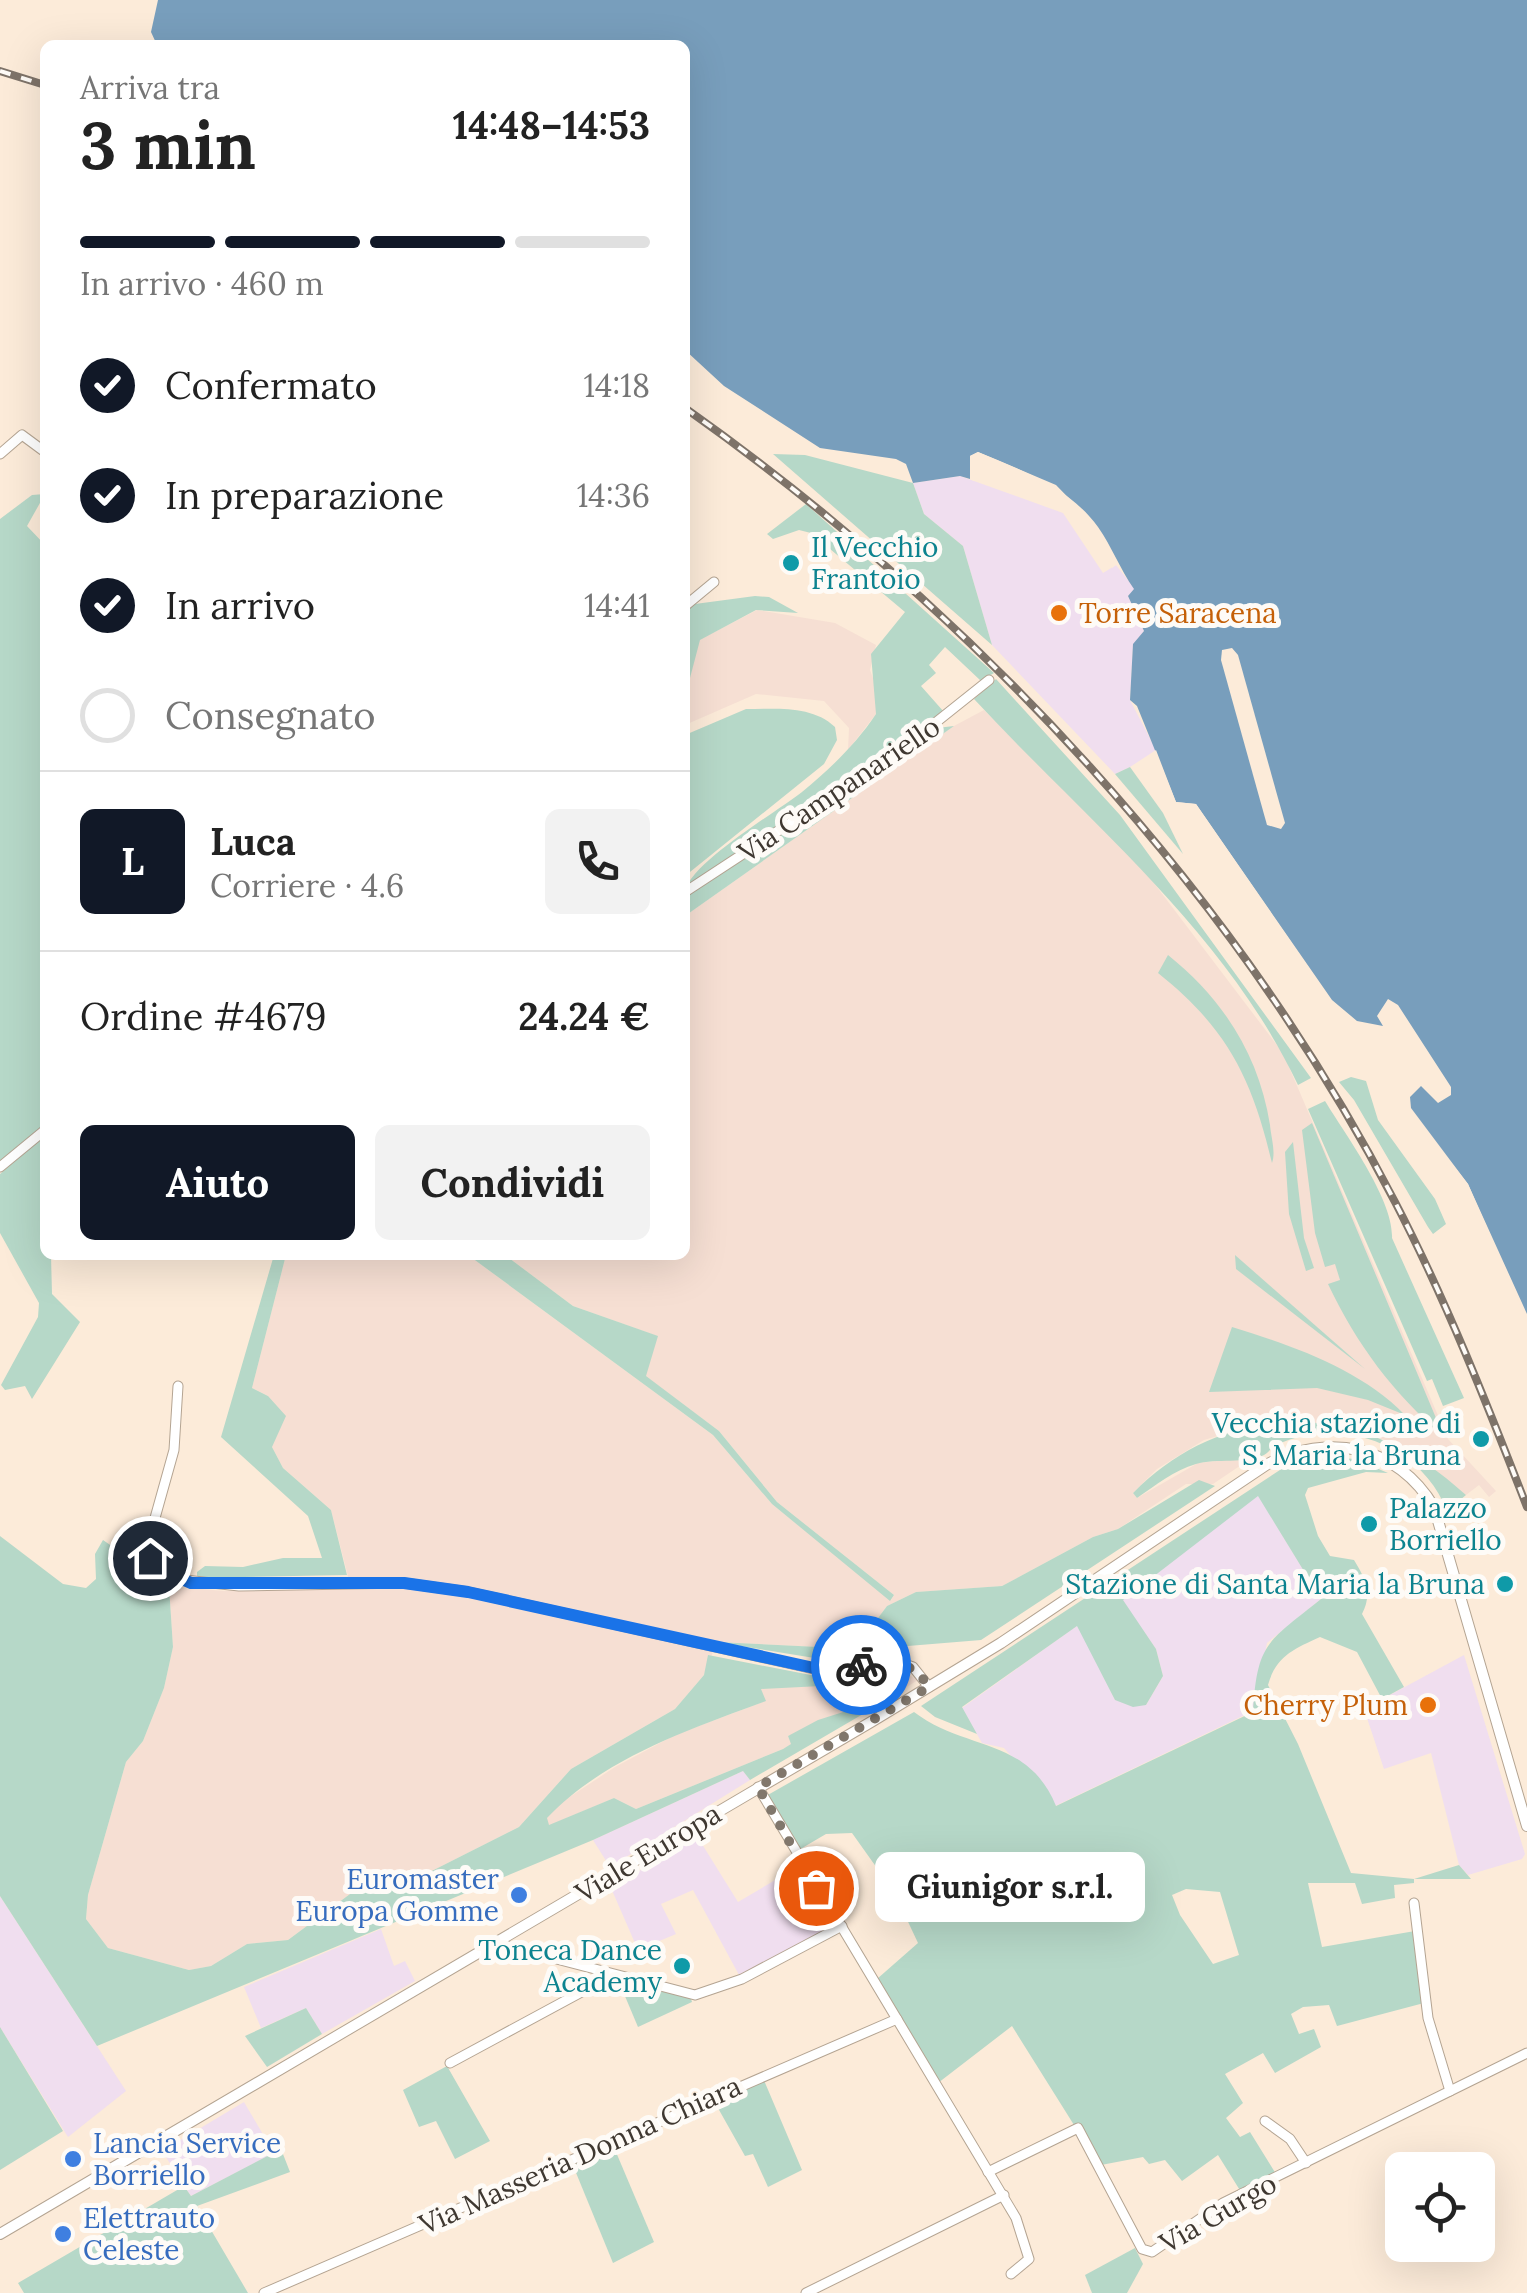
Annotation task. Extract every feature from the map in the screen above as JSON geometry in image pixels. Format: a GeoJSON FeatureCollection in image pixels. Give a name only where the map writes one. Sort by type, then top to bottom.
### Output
{"type":"FeatureCollection","features":[{"type":"Feature","properties":{"kind":"street"},"geometry":{"type":"LineString","coordinates":[[0,454],[22,435],[40,448]]}},
{"type":"Feature","properties":{"kind":"street"},"geometry":{"type":"LineString","coordinates":[[690,602],[714,582]]}},
{"type":"Feature","properties":{"kind":"street","name":"Via Campanariello"},"geometry":{"type":"LineString","coordinates":[[690,889],[900,752],[989,680]]}},
{"type":"Feature","properties":{"kind":"street"},"geometry":{"type":"LineString","coordinates":[[0,1167],[40,1134]]}},
{"type":"Feature","properties":{"kind":"street"},"geometry":{"type":"LineString","coordinates":[[178,1386],[174,1450],[148,1543],[159,1569],[176,1579],[239,1586],[404,1583],[468,1592],[814,1668],[900,1662],[913,1667],[929,1687]]}},
{"type":"Feature","properties":{"kind":"street","name":"Viale Europa"},"geometry":{"type":"LineString","coordinates":[[0,2234],[929,1687],[1274,1461],[1322,1447],[1370,1451],[1403,1470],[1434,1507],[1527,1826]]}},
{"type":"Feature","properties":{"kind":"street"},"geometry":{"type":"LineString","coordinates":[[758,1787],[1004,2196],[1029,2255],[1011,2274]]}},
{"type":"Feature","properties":{"kind":"street"},"geometry":{"type":"LineString","coordinates":[[1414,1904],[1428,2018],[1450,2091]]}},
{"type":"Feature","properties":{"kind":"street"},"geometry":{"type":"LineString","coordinates":[[495,1943],[684,1992],[705,1993],[742,1979],[842,1926]]}},
{"type":"Feature","properties":{"kind":"street"},"geometry":{"type":"LineString","coordinates":[[450,2063],[614,1975]]}},
{"type":"Feature","properties":{"kind":"street","name":"Via Masseria Donna Chiara"},"geometry":{"type":"LineString","coordinates":[[264,2293],[897,2019]]}},
{"type":"Feature","properties":{"kind":"street","name":"Via Gurgo"},"geometry":{"type":"LineString","coordinates":[[988,2172],[1078,2128],[1142,2249],[1152,2252],[1189,2223],[1527,2053]]}},
{"type":"Feature","properties":{"kind":"street"},"geometry":{"type":"LineString","coordinates":[[1265,2121],[1290,2139],[1306,2164]]}},
{"type":"Feature","properties":{"kind":"street"},"geometry":{"type":"LineString","coordinates":[[806,2293],[1004,2196]]}},
{"type":"Feature","properties":{"kind":"shaded area","name":"Torre Saracena"},"geometry":{"type":"Polygon","coordinates":[[[960,476],[1063,513],[1103,573],[1116,565],[1135,589],[1128,596],[1144,631],[1133,645],[1130,700],[1156,750],[1130,767],[1115,774],[992,645],[963,546],[924,514],[913,483],[960,476]]]}},
{"type":"Feature","properties":{"kind":"shaded area"},"geometry":{"type":"Polygon","coordinates":[[[757,610],[835,623],[876,645],[870,670],[877,689],[876,714],[848,750],[849,728],[824,701],[756,694],[690,723],[690,677],[699,640],[757,610]]]}},
{"type":"Feature","properties":{"kind":"shaded area"},"geometry":{"type":"Polygon","coordinates":[[[984,710],[1144,870],[1283,1053],[1448,1439],[1496,1491],[1489,1497],[1479,1485],[1466,1495],[1400,1445],[1336,1424],[1262,1423],[1204,1440],[1157,1469],[1133,1493],[1137,1498],[1198,1463],[1253,1457],[1213,1484],[1186,1484],[1118,1529],[1093,1537],[1002,1586],[916,1592],[887,1606],[872,1626],[819,1647],[717,1642],[704,1675],[675,1709],[571,1769],[519,1827],[404,1885],[365,1887],[350,1894],[288,1940],[247,1944],[211,1966],[189,1970],[108,1948],[86,1919],[88,1895],[126,1762],[143,1741],[164,1688],[173,1647],[169,1586],[224,1591],[351,1588],[331,1510],[283,1468],[272,1447],[268,1396],[252,1388],[285,1260],[475,1260],[713,1435],[772,1504],[891,1600],[894,1595],[777,1502],[719,1431],[645,1376],[657,1336],[573,1306],[512,1260],[690,1260],[690,912],[954,726],[984,710]]]}},
{"type":"Feature","properties":{"kind":"shaded area"},"geometry":{"type":"Polygon","coordinates":[[[1258,1495],[1321,1599],[1267,1643],[1253,1711],[1055,1806],[1004,1748],[982,1743],[962,1708],[1078,1625],[1115,1700],[1146,1705],[1163,1676],[1156,1649],[1122,1600],[1258,1495]]]}},
{"type":"Feature","properties":{"kind":"shaded area"},"geometry":{"type":"Polygon","coordinates":[[[1464,1655],[1525,1854],[1522,1859],[1468,1875],[1459,1865],[1431,1753],[1384,1769],[1364,1709],[1464,1655]]]}},
{"type":"Feature","properties":{"kind":"shaded area"},"geometry":{"type":"Polygon","coordinates":[[[873,1670],[900,1670],[918,1680],[863,1714],[859,1707],[788,1736],[792,1744],[783,1749],[636,1809],[614,1798],[548,1826],[546,1818],[562,1802],[615,1767],[675,1735],[765,1701],[760,1689],[771,1685],[821,1686],[873,1670]]]}},
{"type":"Feature","properties":{"kind":"shaded area"},"geometry":{"type":"Polygon","coordinates":[[[743,1771],[750,1780],[610,1867],[593,1840],[743,1771]]]}},
{"type":"Feature","properties":{"kind":"shaded area"},"geometry":{"type":"Polygon","coordinates":[[[697,1836],[738,1902],[799,1866],[837,1925],[739,1975],[693,1890],[661,1904],[676,1934],[638,1950],[611,1888],[697,1836]]]}},
{"type":"Feature","properties":{"kind":"shaded area"},"geometry":{"type":"Polygon","coordinates":[[[0,1896],[126,2091],[68,2137],[0,2027],[0,1896]]]}},
{"type":"Feature","properties":{"kind":"shaded area"},"geometry":{"type":"Polygon","coordinates":[[[381,1929],[394,1966],[405,1961],[415,1981],[322,2034],[306,2008],[261,2028],[244,1987],[381,1929]]]}},
{"type":"Feature","properties":{"kind":"shaded area"},"geometry":{"type":"Polygon","coordinates":[[[244,2102],[274,2153],[191,2196],[162,2151],[244,2102]]]}},
{"type":"Feature","properties":{"kind":"green space"},"geometry":{"type":"Polygon","coordinates":[[[773,454],[805,455],[913,483],[924,514],[963,546],[992,645],[773,454]]]}},
{"type":"Feature","properties":{"kind":"green space"},"geometry":{"type":"Polygon","coordinates":[[[40,494],[40,503],[27,526],[40,540],[40,1128],[0,1161],[0,519],[32,495],[40,494]]]}},
{"type":"Feature","properties":{"kind":"green space"},"geometry":{"type":"Polygon","coordinates":[[[806,504],[994,673],[981,681],[945,647],[929,665],[936,673],[921,686],[944,712],[690,887],[692,878],[719,851],[802,792],[851,746],[876,714],[871,654],[905,612],[811,533],[799,530],[773,539],[767,534],[806,504]]]}},
{"type":"Feature","properties":{"kind":"green space"},"geometry":{"type":"Polygon","coordinates":[[[769,597],[798,613],[756,610],[700,640],[690,678],[690,608],[695,604],[769,597]]]}},
{"type":"Feature","properties":{"kind":"green space"},"geometry":{"type":"Polygon","coordinates":[[[996,679],[1120,815],[1311,1078],[1298,1085],[1268,1029],[1193,928],[974,699],[996,679]]]}},
{"type":"Feature","properties":{"kind":"green space"},"geometry":{"type":"Polygon","coordinates":[[[746,709],[793,710],[826,720],[835,727],[837,740],[824,764],[690,872],[690,733],[746,709]]]}},
{"type":"Feature","properties":{"kind":"green space"},"geometry":{"type":"Polygon","coordinates":[[[954,726],[690,912],[690,893],[937,728],[954,726]]]}},
{"type":"Feature","properties":{"kind":"green space"},"geometry":{"type":"Polygon","coordinates":[[[1130,767],[1163,813],[1183,854],[1115,774],[1130,767]]]}},
{"type":"Feature","properties":{"kind":"green space"},"geometry":{"type":"Polygon","coordinates":[[[1168,955],[1206,990],[1247,1052],[1265,1099],[1273,1144],[1272,1163],[1255,1105],[1233,1057],[1202,1014],[1158,973],[1168,955]]]}},
{"type":"Feature","properties":{"kind":"green space"},"geometry":{"type":"Polygon","coordinates":[[[1351,1077],[1366,1081],[1378,1120],[1435,1199],[1446,1224],[1433,1234],[1354,1100],[1339,1082],[1351,1077]]]}},
{"type":"Feature","properties":{"kind":"green space"},"geometry":{"type":"Polygon","coordinates":[[[1325,1101],[1377,1187],[1391,1223],[1392,1238],[1464,1398],[1443,1406],[1432,1379],[1427,1381],[1308,1109],[1325,1101]]]}},
{"type":"Feature","properties":{"kind":"green space"},"geometry":{"type":"Polygon","coordinates":[[[1312,1123],[1444,1437],[1378,1367],[1328,1284],[1340,1280],[1335,1264],[1325,1267],[1315,1233],[1302,1130],[1312,1123]]]}},
{"type":"Feature","properties":{"kind":"green space"},"geometry":{"type":"Polygon","coordinates":[[[40,1139],[40,1260],[51,1260],[52,1294],[80,1322],[32,1399],[25,1386],[5,1390],[1,1385],[38,1317],[39,1303],[0,1233],[0,1174],[40,1139]]]}},
{"type":"Feature","properties":{"kind":"green space"},"geometry":{"type":"Polygon","coordinates":[[[1293,1142],[1304,1238],[1314,1268],[1306,1271],[1289,1214],[1285,1152],[1293,1142]]]}},
{"type":"Feature","properties":{"kind":"green space"},"geometry":{"type":"Polygon","coordinates":[[[1235,1255],[1365,1369],[1236,1269],[1235,1255]]]}},
{"type":"Feature","properties":{"kind":"green space"},"geometry":{"type":"Polygon","coordinates":[[[273,1260],[285,1260],[252,1388],[268,1396],[286,1416],[272,1447],[283,1468],[331,1510],[347,1575],[197,1578],[197,1572],[205,1566],[243,1567],[283,1558],[322,1558],[308,1516],[221,1437],[273,1260]]]}},
{"type":"Feature","properties":{"kind":"green space"},"geometry":{"type":"Polygon","coordinates":[[[475,1260],[512,1260],[573,1306],[658,1336],[646,1376],[719,1431],[777,1502],[894,1595],[890,1601],[772,1504],[713,1435],[475,1260]]]}},
{"type":"Feature","properties":{"kind":"green space"},"geometry":{"type":"Polygon","coordinates":[[[1232,1327],[1302,1351],[1347,1372],[1405,1415],[1368,1400],[1317,1388],[1209,1392],[1232,1327]]]}},
{"type":"Feature","properties":{"kind":"green space"},"geometry":{"type":"Polygon","coordinates":[[[1298,1421],[1346,1428],[1389,1443],[1428,1465],[1466,1495],[1447,1511],[1419,1468],[1399,1453],[1352,1435],[1327,1433],[1301,1436],[1276,1445],[1257,1458],[1196,1464],[1172,1474],[1137,1498],[1133,1493],[1169,1462],[1208,1440],[1251,1427],[1298,1421]]]}},
{"type":"Feature","properties":{"kind":"green space"},"geometry":{"type":"Polygon","coordinates":[[[1331,1457],[1355,1459],[1388,1473],[1366,1472],[1308,1488],[1305,1495],[1318,1536],[1330,1556],[1354,1560],[1361,1573],[1367,1592],[1362,1614],[1404,1687],[1382,1699],[1357,1652],[1320,1637],[1281,1660],[1268,1685],[1298,1744],[1351,1873],[1414,1879],[1414,1883],[1394,1885],[1395,1898],[1362,1904],[1355,1883],[1308,1883],[1322,1947],[1415,1931],[1424,2003],[1337,2026],[1329,2005],[1303,2007],[1291,2014],[1299,2034],[1314,2029],[1321,2047],[1275,2073],[1263,2053],[1225,2074],[1243,2103],[1226,2118],[1240,2137],[1250,2132],[1276,2174],[1241,2192],[1218,2155],[1182,2181],[1165,2160],[1149,2164],[1143,2157],[1101,2165],[1080,2123],[1074,2125],[1012,2026],[938,2083],[877,1979],[918,1943],[894,1892],[852,1833],[826,1834],[797,1851],[766,1796],[914,1712],[1012,1756],[1044,1784],[1056,1806],[1253,1712],[1258,1671],[1269,1645],[1321,1599],[1258,1496],[1123,1600],[1156,1649],[1163,1676],[1146,1705],[1133,1707],[1115,1700],[1077,1626],[962,1707],[977,1734],[935,1717],[921,1706],[1286,1466],[1331,1457]],[[1186,1889],[1172,1895],[1180,1915],[1213,1964],[1239,1955],[1220,1892],[1186,1889]]]}},
{"type":"Feature","properties":{"kind":"green space"},"geometry":{"type":"Polygon","coordinates":[[[1199,1480],[1215,1486],[981,1640],[859,1650],[833,1661],[716,1642],[819,1647],[872,1626],[887,1606],[916,1592],[1002,1586],[1093,1537],[1118,1529],[1199,1480]]]}},
{"type":"Feature","properties":{"kind":"green space"},"geometry":{"type":"Polygon","coordinates":[[[0,1536],[63,1584],[86,1588],[96,1579],[95,1554],[103,1540],[169,1586],[173,1647],[164,1688],[143,1741],[126,1762],[88,1895],[86,1919],[108,1948],[189,1970],[211,1966],[247,1944],[288,1940],[364,1887],[404,1885],[519,1827],[571,1769],[675,1709],[704,1675],[708,1655],[816,1676],[847,1675],[821,1686],[761,1689],[766,1701],[649,1748],[595,1778],[547,1818],[549,1825],[614,1798],[636,1809],[783,1749],[791,1744],[788,1736],[818,1720],[859,1707],[863,1714],[750,1780],[743,1771],[593,1840],[97,2046],[0,1896],[0,1536]]]}},
{"type":"Feature","properties":{"kind":"green space"},"geometry":{"type":"Polygon","coordinates":[[[1459,1865],[1471,1879],[1414,1879],[1459,1865]]]}},
{"type":"Feature","properties":{"kind":"green space"},"geometry":{"type":"Polygon","coordinates":[[[619,1982],[690,1996],[692,2002],[638,2027],[619,1982]]]}},
{"type":"Feature","properties":{"kind":"green space"},"geometry":{"type":"Polygon","coordinates":[[[306,2008],[322,2034],[267,2067],[245,2036],[306,2008]]]}},
{"type":"Feature","properties":{"kind":"green space"},"geometry":{"type":"Polygon","coordinates":[[[0,2027],[63,2131],[0,2170],[0,2027]]]}},
{"type":"Feature","properties":{"kind":"green space"},"geometry":{"type":"Polygon","coordinates":[[[447,2066],[490,2141],[455,2159],[436,2121],[419,2127],[403,2090],[447,2066]]]}},
{"type":"Feature","properties":{"kind":"green space"},"geometry":{"type":"Polygon","coordinates":[[[763,2078],[802,2170],[768,2187],[753,2154],[745,2156],[714,2101],[763,2078]]]}},
{"type":"Feature","properties":{"kind":"green space"},"geometry":{"type":"Polygon","coordinates":[[[613,2145],[654,2242],[613,2263],[572,2163],[613,2145]]]}},
{"type":"Feature","properties":{"kind":"green space"},"geometry":{"type":"Polygon","coordinates":[[[281,2149],[290,2172],[197,2206],[248,2293],[24,2293],[18,2283],[184,2186],[191,2196],[281,2149]]]}},
{"type":"Feature","properties":{"kind":"green space"},"geometry":{"type":"Polygon","coordinates":[[[1135,2248],[1143,2264],[1127,2293],[1092,2293],[1085,2275],[1135,2248]]]}},
{"type":"Feature","properties":{"kind":"water"},"geometry":{"type":"Polygon","coordinates":[[[158,0],[1527,0],[1527,1314],[1468,1184],[1411,1108],[1410,1097],[1421,1086],[1438,1103],[1451,1095],[1451,1087],[1398,1005],[1388,999],[1377,1016],[1383,1026],[1357,1021],[1332,1000],[1196,804],[1176,802],[1137,706],[1130,700],[1133,644],[1144,631],[1128,596],[1134,589],[1086,513],[1044,481],[978,452],[970,456],[970,479],[960,476],[913,483],[906,464],[896,459],[820,448],[724,386],[690,355],[690,40],[155,40],[151,32],[158,0]]]}},
{"type":"Feature","properties":{"kind":"pier"},"geometry":{"type":"Polygon","coordinates":[[[978,452],[1056,485],[1098,528],[1116,565],[1112,568],[1094,530],[1076,507],[1054,489],[978,458],[974,481],[970,479],[970,456],[978,452]]]}},
{"type":"Feature","properties":{"kind":"pier"},"geometry":{"type":"Polygon","coordinates":[[[1232,648],[1238,655],[1285,823],[1281,829],[1267,825],[1221,660],[1222,650],[1232,648]]]}},
{"type":"Feature","properties":{"kind":"pier"},"geometry":{"type":"Polygon","coordinates":[[[1156,750],[1176,802],[1196,804],[1331,1000],[1359,1027],[1327,1003],[1193,808],[1181,811],[1172,806],[1152,753],[1156,750]]]}},
{"type":"Feature","properties":{"kind":"pier"},"geometry":{"type":"Polygon","coordinates":[[[1406,1105],[1468,1184],[1527,1319],[1463,1186],[1418,1128],[1406,1105]]]}},
{"type":"Feature","properties":{"kind":"railway"},"geometry":{"type":"LineString","coordinates":[[0,71],[40,83]]}},
{"type":"Feature","properties":{"kind":"railway"},"geometry":{"type":"LineString","coordinates":[[690,412],[792,488],[895,574],[993,666],[1087,763],[1175,866],[1256,974],[1330,1086],[1395,1202],[1449,1314],[1527,1507]]}},
{"type":"Feature","properties":{"kind":"way so far"},"geometry":{"type":"LineString","coordinates":[[816,1888],[758,1787],[929,1687],[913,1667],[900,1662],[861,1665]]}},
{"type":"Feature","properties":{"kind":"place","name":"Il Vecchio Frantoio"},"geometry":{"type":"Point","coordinates":[791,563]}},
{"type":"Feature","properties":{"kind":"place","name":"Torre Saracena"},"geometry":{"type":"Point","coordinates":[1059,613]}},
{"type":"Feature","properties":{"kind":"place","name":"Vecchia stazione di S. Maria la Bruna"},"geometry":{"type":"Point","coordinates":[1481,1439]}},
{"type":"Feature","properties":{"kind":"place","name":"Palazzo Borriello"},"geometry":{"type":"Point","coordinates":[1369,1524]}},
{"type":"Feature","properties":{"kind":"place","name":"Stazione di Santa Maria la Bruna"},"geometry":{"type":"Point","coordinates":[1505,1584]}},
{"type":"Feature","properties":{"kind":"place","name":"Cherry Plum"},"geometry":{"type":"Point","coordinates":[1428,1705]}},
{"type":"Feature","properties":{"kind":"place","name":"Giunigor s.r.l."},"geometry":{"type":"Point","coordinates":[816,1888]}},
{"type":"Feature","properties":{"kind":"place","name":"Euromaster Europa Gomme"},"geometry":{"type":"Point","coordinates":[519,1895]}},
{"type":"Feature","properties":{"kind":"place","name":"Toneca Dance Academy"},"geometry":{"type":"Point","coordinates":[682,1966]}},
{"type":"Feature","properties":{"kind":"place","name":"Lancia Service Borriello"},"geometry":{"type":"Point","coordinates":[73,2159]}},
{"type":"Feature","properties":{"kind":"place","name":"Elettrauto Celeste"},"geometry":{"type":"Point","coordinates":[63,2234]}},
{"type":"Feature","properties":{"kind":"route"},"geometry":{"type":"LineString","coordinates":[[150,1558],[159,1569],[191,1583],[404,1583],[561,1611],[703,1647],[814,1668],[861,1665]]}}]}
